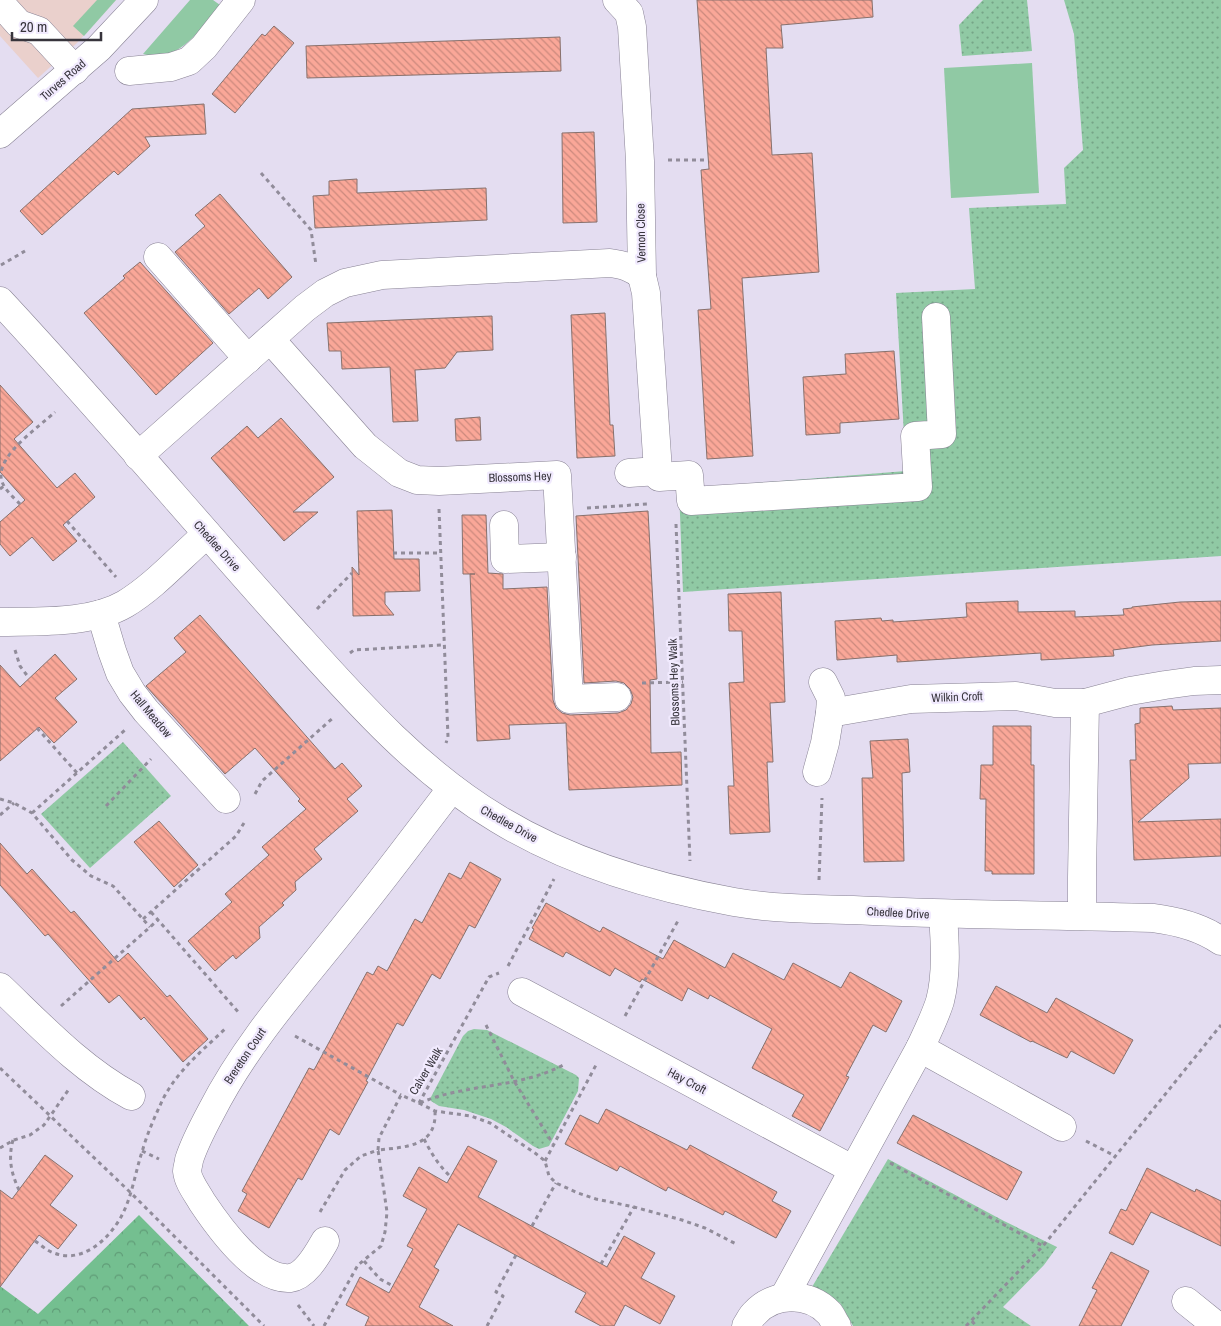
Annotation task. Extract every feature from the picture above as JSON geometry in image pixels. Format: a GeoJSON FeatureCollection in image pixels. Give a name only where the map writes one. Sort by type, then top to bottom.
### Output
{"type":"FeatureCollection","features":[{"type":"Feature","properties":{"kind":"street","name":"Turves Road"},"geometry":{"type":"LineString","coordinates":[[0,134],[100,48],[144,0]]}},
{"type":"Feature","properties":{"kind":"street"},"geometry":{"type":"LineString","coordinates":[[129,71],[171,67],[189,60],[204,47],[241,0]]}},
{"type":"Feature","properties":{"kind":"street","name":"Vernon Close"},"geometry":{"type":"LineString","coordinates":[[617,0],[629,13],[632,27],[640,161],[642,276],[646,292],[657,485]]}},
{"type":"Feature","properties":{"kind":"street"},"geometry":{"type":"LineString","coordinates":[[0,4],[19,24],[39,31],[75,70]]}},
{"type":"Feature","properties":{"kind":"street"},"geometry":{"type":"LineString","coordinates":[[158,257],[248,359]]}},
{"type":"Feature","properties":{"kind":"street"},"geometry":{"type":"LineString","coordinates":[[138,456],[305,308],[325,293],[345,283],[382,275],[610,263],[625,265],[636,270],[642,276]]}},
{"type":"Feature","properties":{"kind":"street","name":"Chedlee Drive"},"geometry":{"type":"LineString","coordinates":[[0,301],[50,355],[206,534],[384,729],[452,788],[500,821],[604,869],[646,883],[736,902],[776,907],[943,914],[1153,918],[1175,921],[1194,927],[1221,941]]}},
{"type":"Feature","properties":{"kind":"street"},"geometry":{"type":"LineString","coordinates":[[629,473],[657,485],[689,475],[691,501],[918,487],[915,436],[942,434],[936,317]]}},
{"type":"Feature","properties":{"kind":"street","name":"Blossoms Hey"},"geometry":{"type":"LineString","coordinates":[[270,339],[365,446],[399,473],[417,480],[439,481],[557,474],[570,699],[617,697]]}},
{"type":"Feature","properties":{"kind":"street"},"geometry":{"type":"LineString","coordinates":[[504,525],[505,559],[562,558]]}},
{"type":"Feature","properties":{"kind":"street"},"geometry":{"type":"LineString","coordinates":[[0,622],[64,620],[101,614],[123,605],[144,590],[206,534]]}},
{"type":"Feature","properties":{"kind":"street","name":"Hall Meadow"},"geometry":{"type":"LineString","coordinates":[[101,614],[120,673],[132,694],[226,798]]}},
{"type":"Feature","properties":{"kind":"street","name":"Wilkin Croft"},"geometry":{"type":"LineString","coordinates":[[830,713],[920,698],[1016,696],[1056,702],[1085,703],[1165,684],[1221,680]]}},
{"type":"Feature","properties":{"kind":"street"},"geometry":{"type":"LineString","coordinates":[[817,772],[826,743],[831,698],[823,682]]}},
{"type":"Feature","properties":{"kind":"street"},"geometry":{"type":"LineString","coordinates":[[1082,916],[1085,703]]}},
{"type":"Feature","properties":{"kind":"street","name":"Brereton Court"},"geometry":{"type":"LineString","coordinates":[[326,1241],[304,1272],[292,1278],[276,1277],[234,1246],[212,1216],[191,1184],[187,1171],[190,1158],[202,1129],[233,1071],[268,1021],[351,919],[452,788]]}},
{"type":"Feature","properties":{"kind":"street"},"geometry":{"type":"LineString","coordinates":[[784,1297],[852,1169],[920,1048],[940,1001],[943,980],[943,914]]}},
{"type":"Feature","properties":{"kind":"street"},"geometry":{"type":"LineString","coordinates":[[0,987],[85,1065],[109,1084],[131,1096]]}},
{"type":"Feature","properties":{"kind":"street","name":"Hay Croft"},"geometry":{"type":"LineString","coordinates":[[522,992],[852,1169]]}},
{"type":"Feature","properties":{"kind":"street"},"geometry":{"type":"LineString","coordinates":[[920,1048],[1062,1127]]}},
{"type":"Feature","properties":{"kind":"street"},"geometry":{"type":"LineString","coordinates":[[746,1326],[754,1313],[768,1302],[784,1297],[800,1297],[816,1303],[829,1313],[837,1326]]}},
{"type":"Feature","properties":{"kind":"street"},"geometry":{"type":"LineString","coordinates":[[1186,1300],[1217,1326]]}},
{"type":"Feature","properties":{"kind":"path"},"geometry":{"type":"LineString","coordinates":[[640,161],[708,160]]}},
{"type":"Feature","properties":{"kind":"path"},"geometry":{"type":"LineString","coordinates":[[261,173],[311,230],[316,266]]}},
{"type":"Feature","properties":{"kind":"path"},"geometry":{"type":"LineString","coordinates":[[1,265],[25,251]]}},
{"type":"Feature","properties":{"kind":"path"},"geometry":{"type":"LineString","coordinates":[[20,504],[4,486],[0,476],[3,465],[9,453],[55,412]]}},
{"type":"Feature","properties":{"kind":"path"},"geometry":{"type":"LineString","coordinates":[[439,481],[443,645],[448,737],[446,743]]}},
{"type":"Feature","properties":{"kind":"path"},"geometry":{"type":"LineString","coordinates":[[559,510],[657,485]]}},
{"type":"Feature","properties":{"kind":"path"},"geometry":{"type":"LineString","coordinates":[[0,489],[4,486]]}},
{"type":"Feature","properties":{"kind":"path"},"geometry":{"type":"LineString","coordinates":[[67,520],[118,579]]}},
{"type":"Feature","properties":{"kind":"path","name":"Blossoms Hey Walk"},"geometry":{"type":"LineString","coordinates":[[676,523],[690,861]]}},
{"type":"Feature","properties":{"kind":"path"},"geometry":{"type":"LineString","coordinates":[[393,553],[441,553]]}},
{"type":"Feature","properties":{"kind":"path"},"geometry":{"type":"LineString","coordinates":[[317,609],[352,573]]}},
{"type":"Feature","properties":{"kind":"path"},"geometry":{"type":"LineString","coordinates":[[330,671],[354,650],[443,645]]}},
{"type":"Feature","properties":{"kind":"path"},"geometry":{"type":"LineString","coordinates":[[15,649],[20,666],[29,678]]}},
{"type":"Feature","properties":{"kind":"path"},"geometry":{"type":"LineString","coordinates":[[32,813],[146,711]]}},
{"type":"Feature","properties":{"kind":"path"},"geometry":{"type":"LineString","coordinates":[[37,728],[77,773]]}},
{"type":"Feature","properties":{"kind":"path"},"geometry":{"type":"LineString","coordinates":[[106,806],[144,765],[172,740]]}},
{"type":"Feature","properties":{"kind":"path"},"geometry":{"type":"LineString","coordinates":[[817,772],[822,800],[820,880]]}},
{"type":"Feature","properties":{"kind":"path"},"geometry":{"type":"LineString","coordinates":[[0,800],[14,803],[32,813],[77,865],[91,876],[113,886],[150,927]]}},
{"type":"Feature","properties":{"kind":"path"},"geometry":{"type":"LineString","coordinates":[[0,815],[14,803]]}},
{"type":"Feature","properties":{"kind":"path","name":"Calver Walk"},"geometry":{"type":"LineString","coordinates":[[378,1150],[379,1138],[401,1095],[419,1103],[489,977],[505,970],[556,876]]}},
{"type":"Feature","properties":{"kind":"path"},"geometry":{"type":"LineString","coordinates":[[151,912],[240,1015],[234,1021]]}},
{"type":"Feature","properties":{"kind":"path"},"geometry":{"type":"LineString","coordinates":[[40,1024],[158,920]]}},
{"type":"Feature","properties":{"kind":"path"},"geometry":{"type":"LineString","coordinates":[[268,1021],[401,1095]]}},
{"type":"Feature","properties":{"kind":"path"},"geometry":{"type":"LineString","coordinates":[[486,1024],[514,1081],[554,1144]]}},
{"type":"Feature","properties":{"kind":"path"},"geometry":{"type":"LineString","coordinates":[[966,1326],[1043,1246],[1221,1025]]}},
{"type":"Feature","properties":{"kind":"path"},"geometry":{"type":"LineString","coordinates":[[35,1241],[54,1253],[68,1256],[86,1253],[107,1237],[121,1217],[131,1194],[142,1151],[164,1097],[187,1065],[228,1027]]}},
{"type":"Feature","properties":{"kind":"path"},"geometry":{"type":"LineString","coordinates":[[419,1103],[439,1095],[542,1075],[565,1064]]}},
{"type":"Feature","properties":{"kind":"path"},"geometry":{"type":"LineString","coordinates":[[0,1148],[14,1140],[30,1135],[44,1125],[52,1116],[85,1065]]}},
{"type":"Feature","properties":{"kind":"path"},"geometry":{"type":"LineString","coordinates":[[0,1068],[52,1116],[264,1326]]}},
{"type":"Feature","properties":{"kind":"path"},"geometry":{"type":"LineString","coordinates":[[419,1103],[435,1111],[471,1116],[490,1122],[545,1161],[549,1176],[556,1183],[596,1199],[682,1220],[705,1228],[738,1245]]}},
{"type":"Feature","properties":{"kind":"path"},"geometry":{"type":"LineString","coordinates":[[326,1241],[310,1232],[345,1170],[361,1156],[378,1150],[418,1144],[431,1133],[436,1121],[435,1111]]}},
{"type":"Feature","properties":{"kind":"path"},"geometry":{"type":"LineString","coordinates":[[424,1139],[431,1154],[450,1177]]}},
{"type":"Feature","properties":{"kind":"path"},"geometry":{"type":"LineString","coordinates":[[14,1140],[10,1152],[11,1164],[19,1190]]}},
{"type":"Feature","properties":{"kind":"path"},"geometry":{"type":"LineString","coordinates":[[324,1326],[358,1265],[380,1246],[386,1232],[388,1212],[378,1150]]}},
{"type":"Feature","properties":{"kind":"path"},"geometry":{"type":"LineString","coordinates":[[882,1159],[1043,1246]]}},
{"type":"Feature","properties":{"kind":"path"},"geometry":{"type":"LineString","coordinates":[[532,1226],[556,1183]]}},
{"type":"Feature","properties":{"kind":"path"},"geometry":{"type":"LineString","coordinates":[[601,1264],[634,1207]]}},
{"type":"Feature","properties":{"kind":"path"},"geometry":{"type":"LineString","coordinates":[[487,1326],[503,1296],[496,1292],[516,1255]]}},
{"type":"Feature","properties":{"kind":"path"},"geometry":{"type":"LineString","coordinates":[[364,1261],[380,1279],[392,1286]]}},
{"type":"Feature","properties":{"kind":"path"},"geometry":{"type":"LineString","coordinates":[[972,1321],[976,1326]]}},
{"type":"Feature","properties":{"kind":"shaded area"},"geometry":{"type":"Polygon","coordinates":[[[0,0],[116,0],[77,43],[38,78],[0,36],[0,0]]]}},
{"type":"Feature","properties":{"kind":"green space"},"geometry":{"type":"Polygon","coordinates":[[[97,0],[116,0],[84,36],[73,26],[97,0]]]}},
{"type":"Feature","properties":{"kind":"green space"},"geometry":{"type":"Polygon","coordinates":[[[190,0],[213,0],[220,5],[196,34],[179,49],[168,54],[156,56],[143,54],[190,0]]]}},
{"type":"Feature","properties":{"kind":"green space"},"geometry":{"type":"Polygon","coordinates":[[[983,0],[1027,0],[1032,51],[962,56],[959,25],[983,0]]]}},
{"type":"Feature","properties":{"kind":"green space"},"geometry":{"type":"Polygon","coordinates":[[[1064,0],[1221,0],[1221,556],[683,592],[679,489],[906,471],[896,293],[975,289],[969,208],[1066,204],[1064,168],[1083,150],[1074,34],[1064,0]]]}},
{"type":"Feature","properties":{"kind":"green space"},"geometry":{"type":"Polygon","coordinates":[[[1032,63],[1039,193],[951,198],[944,68],[1032,63]]]}},
{"type":"Feature","properties":{"kind":"green space"},"geometry":{"type":"Polygon","coordinates":[[[123,742],[171,796],[90,868],[41,814],[123,742]]]}},
{"type":"Feature","properties":{"kind":"green space"},"geometry":{"type":"Polygon","coordinates":[[[474,1029],[487,1030],[579,1078],[578,1091],[549,1146],[539,1149],[491,1119],[464,1110],[439,1106],[431,1101],[431,1097],[463,1036],[468,1031],[474,1029]]]}},
{"type":"Feature","properties":{"kind":"green space"},"geometry":{"type":"Polygon","coordinates":[[[888,1159],[1057,1247],[1044,1265],[1003,1307],[1031,1326],[853,1326],[840,1303],[812,1287],[888,1159]]]}},
{"type":"Feature","properties":{"kind":"green space"},"geometry":{"type":"Polygon","coordinates":[[[139,1215],[249,1326],[0,1326],[0,1286],[38,1314],[139,1215]]]}},
{"type":"Feature","properties":{"kind":"building"},"geometry":{"type":"Polygon","coordinates":[[[697,0],[872,0],[873,17],[781,25],[783,48],[766,48],[772,155],[812,153],[819,272],[742,278],[753,456],[707,459],[698,310],[711,309],[701,170],[709,169],[697,0]]]}},
{"type":"Feature","properties":{"kind":"building"},"geometry":{"type":"Polygon","coordinates":[[[274,26],[294,43],[235,113],[212,94],[262,34],[265,36],[274,26]]]}},
{"type":"Feature","properties":{"kind":"building"},"geometry":{"type":"Polygon","coordinates":[[[560,37],[561,71],[307,78],[306,46],[560,37]]]}},
{"type":"Feature","properties":{"kind":"building"},"geometry":{"type":"Polygon","coordinates":[[[204,104],[206,134],[145,137],[150,146],[118,175],[114,171],[42,235],[20,211],[132,109],[204,104]]]}},
{"type":"Feature","properties":{"kind":"building"},"geometry":{"type":"Polygon","coordinates":[[[594,132],[597,222],[563,223],[562,133],[594,132]]]}},
{"type":"Feature","properties":{"kind":"building"},"geometry":{"type":"Polygon","coordinates":[[[357,179],[357,193],[486,188],[487,220],[315,228],[313,196],[329,195],[329,181],[357,179]]]}},
{"type":"Feature","properties":{"kind":"building"},"geometry":{"type":"Polygon","coordinates":[[[220,194],[292,277],[268,299],[259,288],[229,314],[175,252],[205,226],[195,215],[220,194]]]}},
{"type":"Feature","properties":{"kind":"building"},"geometry":{"type":"Polygon","coordinates":[[[140,262],[213,343],[156,395],[84,313],[125,278],[123,276],[140,262]]]}},
{"type":"Feature","properties":{"kind":"building"},"geometry":{"type":"Polygon","coordinates":[[[605,313],[610,425],[613,425],[615,456],[577,458],[571,315],[605,313]]]}},
{"type":"Feature","properties":{"kind":"building"},"geometry":{"type":"Polygon","coordinates":[[[492,316],[493,350],[457,352],[445,368],[415,370],[418,421],[393,422],[390,367],[342,369],[341,351],[329,351],[327,323],[492,316]]]}},
{"type":"Feature","properties":{"kind":"building"},"geometry":{"type":"Polygon","coordinates":[[[894,351],[899,419],[840,423],[840,433],[806,435],[803,377],[846,374],[845,354],[894,351]]]}},
{"type":"Feature","properties":{"kind":"building"},"geometry":{"type":"Polygon","coordinates":[[[0,385],[33,422],[14,439],[57,488],[75,473],[95,497],[63,525],[77,541],[53,561],[32,537],[10,556],[0,544],[0,522],[25,500],[0,472],[0,385]]]}},
{"type":"Feature","properties":{"kind":"building"},"geometry":{"type":"Polygon","coordinates":[[[480,417],[481,440],[456,441],[455,419],[480,417]]]}},
{"type":"Feature","properties":{"kind":"building"},"geometry":{"type":"Polygon","coordinates":[[[281,418],[334,477],[293,512],[318,512],[284,541],[211,458],[247,426],[258,438],[281,418]]]}},
{"type":"Feature","properties":{"kind":"building"},"geometry":{"type":"Polygon","coordinates":[[[392,510],[394,559],[419,559],[420,591],[385,592],[385,604],[394,615],[353,616],[352,567],[359,575],[357,511],[392,510]]]}},
{"type":"Feature","properties":{"kind":"building"},"geometry":{"type":"Polygon","coordinates":[[[648,511],[657,679],[650,680],[651,753],[681,752],[682,785],[569,790],[566,723],[509,725],[510,739],[477,741],[470,574],[463,574],[462,515],[486,515],[488,573],[503,574],[503,589],[547,587],[553,700],[556,708],[562,713],[570,715],[618,713],[626,710],[631,704],[633,697],[630,689],[624,683],[616,681],[584,683],[576,516],[648,511]]]}},
{"type":"Feature","properties":{"kind":"building"},"geometry":{"type":"Polygon","coordinates":[[[781,592],[785,702],[770,703],[773,762],[767,762],[770,832],[730,834],[728,786],[734,786],[729,683],[744,682],[742,631],[729,631],[728,594],[781,592]]]}},
{"type":"Feature","properties":{"kind":"building"},"geometry":{"type":"Polygon","coordinates":[[[1018,601],[1018,612],[1075,611],[1075,617],[1124,615],[1123,609],[1132,607],[1180,602],[1221,601],[1221,641],[1152,645],[1113,650],[1114,656],[1041,660],[1041,653],[897,662],[897,655],[837,660],[835,621],[881,618],[882,621],[893,620],[893,622],[967,617],[966,603],[1018,601]]]}},
{"type":"Feature","properties":{"kind":"building"},"geometry":{"type":"Polygon","coordinates":[[[200,615],[335,769],[342,763],[362,786],[347,799],[358,811],[314,849],[322,859],[295,882],[296,890],[282,903],[284,905],[259,927],[260,938],[236,959],[233,955],[215,971],[188,941],[232,902],[225,894],[269,855],[262,847],[306,809],[298,801],[300,799],[255,748],[225,774],[146,686],[186,652],[174,638],[200,615]]]}},
{"type":"Feature","properties":{"kind":"building"},"geometry":{"type":"Polygon","coordinates":[[[55,654],[77,679],[55,698],[77,722],[54,743],[39,727],[0,761],[0,665],[20,687],[55,654]]]}},
{"type":"Feature","properties":{"kind":"building"},"geometry":{"type":"Polygon","coordinates":[[[1172,706],[1173,710],[1221,708],[1221,763],[1188,764],[1189,778],[1138,822],[1221,819],[1221,856],[1134,860],[1130,760],[1136,760],[1135,724],[1140,723],[1140,708],[1172,706]]]}},
{"type":"Feature","properties":{"kind":"building"},"geometry":{"type":"Polygon","coordinates":[[[993,726],[1031,726],[1031,765],[1034,765],[1034,874],[992,874],[992,871],[985,871],[986,799],[980,799],[981,765],[993,765],[993,726]]]}},
{"type":"Feature","properties":{"kind":"building"},"geometry":{"type":"Polygon","coordinates":[[[908,739],[910,772],[902,773],[904,861],[864,862],[862,778],[873,778],[870,741],[908,739]]]}},
{"type":"Feature","properties":{"kind":"building"},"geometry":{"type":"Polygon","coordinates":[[[159,821],[198,865],[174,887],[134,842],[159,821]]]}},
{"type":"Feature","properties":{"kind":"building"},"geometry":{"type":"Polygon","coordinates":[[[0,843],[27,874],[32,869],[71,913],[74,911],[118,962],[128,953],[167,997],[170,995],[208,1039],[183,1062],[144,1017],[141,1020],[119,995],[109,1003],[48,934],[45,936],[0,885],[0,843]]]}},
{"type":"Feature","properties":{"kind":"building"},"geometry":{"type":"Polygon","coordinates":[[[470,862],[501,879],[475,928],[469,925],[440,979],[432,974],[403,1026],[397,1023],[339,1135],[330,1129],[302,1180],[298,1178],[269,1228],[238,1211],[247,1194],[242,1191],[309,1068],[314,1070],[367,972],[373,975],[378,966],[387,971],[415,919],[422,923],[449,873],[461,879],[470,862]]]}},
{"type":"Feature","properties":{"kind":"building"},"geometry":{"type":"Polygon","coordinates":[[[546,903],[600,932],[603,927],[663,959],[674,940],[725,968],[733,953],[784,980],[793,963],[841,988],[850,972],[902,1001],[886,1032],[873,1025],[846,1076],[849,1077],[820,1131],[792,1116],[804,1095],[752,1068],[772,1029],[710,995],[708,999],[688,988],[682,1001],[642,979],[640,982],[615,968],[610,976],[566,952],[563,957],[529,939],[534,929],[532,928],[546,903]]]}},
{"type":"Feature","properties":{"kind":"building"},"geometry":{"type":"Polygon","coordinates":[[[996,986],[1047,1013],[1056,998],[1133,1040],[1114,1074],[1071,1051],[1067,1058],[1031,1042],[980,1015],[996,986]]]}},
{"type":"Feature","properties":{"kind":"building"},"geometry":{"type":"Polygon","coordinates":[[[606,1109],[687,1150],[690,1145],[777,1192],[772,1201],[791,1211],[776,1238],[725,1211],[723,1215],[668,1187],[666,1191],[620,1166],[617,1171],[565,1144],[580,1115],[598,1124],[606,1109]]]}},
{"type":"Feature","properties":{"kind":"building"},"geometry":{"type":"Polygon","coordinates":[[[913,1115],[1022,1172],[1007,1200],[897,1143],[913,1115]]]}},
{"type":"Feature","properties":{"kind":"building"},"geometry":{"type":"Polygon","coordinates":[[[468,1146],[497,1161],[478,1197],[607,1267],[624,1236],[655,1253],[641,1278],[675,1296],[660,1324],[625,1305],[614,1326],[601,1326],[575,1312],[586,1293],[458,1224],[434,1267],[439,1270],[419,1307],[453,1326],[365,1326],[369,1317],[346,1305],[360,1277],[389,1293],[413,1249],[407,1246],[427,1209],[403,1196],[419,1167],[447,1183],[468,1146]]]}},
{"type":"Feature","properties":{"kind":"building"},"geometry":{"type":"Polygon","coordinates":[[[45,1155],[73,1176],[50,1205],[77,1225],[58,1249],[39,1235],[0,1287],[0,1190],[12,1199],[45,1155]]]}},
{"type":"Feature","properties":{"kind":"building"},"geometry":{"type":"Polygon","coordinates":[[[1147,1168],[1195,1192],[1196,1189],[1221,1201],[1221,1246],[1151,1212],[1133,1245],[1109,1233],[1121,1209],[1126,1211],[1147,1168]]]}},
{"type":"Feature","properties":{"kind":"building"},"geometry":{"type":"Polygon","coordinates":[[[1111,1252],[1149,1271],[1121,1326],[1079,1326],[1097,1290],[1092,1288],[1111,1252]]]}}]}
